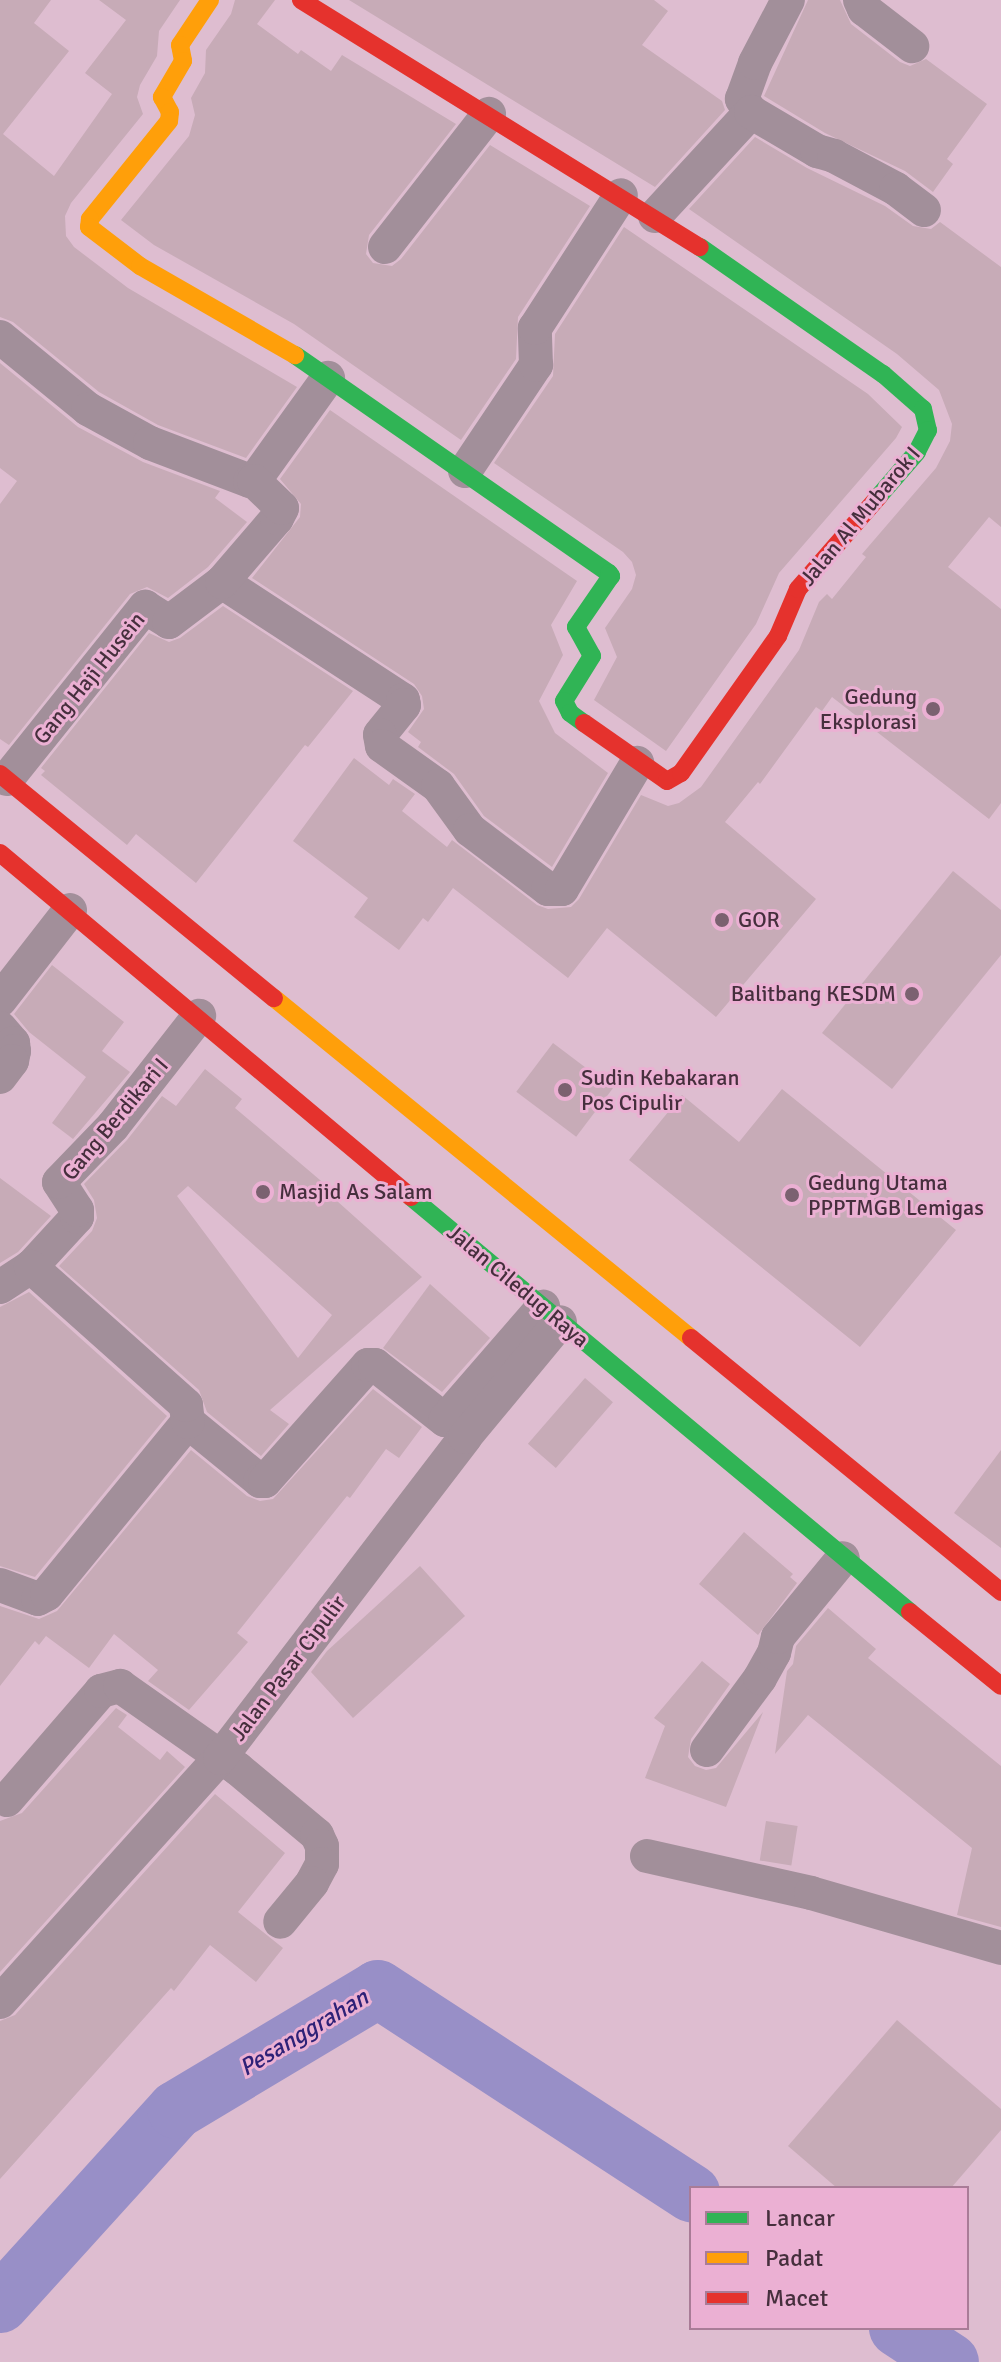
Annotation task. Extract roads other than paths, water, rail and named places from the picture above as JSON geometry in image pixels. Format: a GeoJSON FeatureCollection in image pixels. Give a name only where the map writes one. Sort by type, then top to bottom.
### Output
{"type":"FeatureCollection","features":[{"type":"Feature","properties":{"kind":"main road"},"geometry":{"type":"LineString","coordinates":[[210,0],[180,45],[183,61],[162,97],[170,112],[169,121],[90,219],[89,227],[140,266],[280,345],[611,575],[576,627],[592,656],[564,701],[570,713],[637,763]]}},
{"type":"Feature","properties":{"kind":"main road","name":"Jalan Al Mubarok I"},"geometry":{"type":"LineString","coordinates":[[301,0],[655,216],[883,374],[923,409],[928,430],[917,452],[798,589],[778,636],[681,773],[667,781],[637,763]]}},
{"type":"Feature","properties":{"kind":"main road"},"geometry":{"type":"LineString","coordinates":[[2,781],[483,1180],[1001,1592]]}},
{"type":"Feature","properties":{"kind":"main road","name":"Jalan Ciledug Raya"},"geometry":{"type":"LineString","coordinates":[[0,853],[199,1016],[843,1558],[1001,1686]]}},
{"type":"Feature","properties":{"kind":"main road"},"geometry":{"type":"LineString","coordinates":[[446,1225],[461,1206]]}},
{"type":"Feature","properties":{"kind":"street"},"geometry":{"type":"LineString","coordinates":[[788,0],[755,63],[742,99],[751,112],[808,147],[896,189],[924,210]]}},
{"type":"Feature","properties":{"kind":"street"},"geometry":{"type":"LineString","coordinates":[[860,0],[864,9],[912,46]]}},
{"type":"Feature","properties":{"kind":"street"},"geometry":{"type":"LineString","coordinates":[[655,216],[751,112]]}},
{"type":"Feature","properties":{"kind":"street"},"geometry":{"type":"LineString","coordinates":[[385,247],[489,114]]}},
{"type":"Feature","properties":{"kind":"street"},"geometry":{"type":"LineString","coordinates":[[465,471],[536,365],[535,328],[621,195]]}},
{"type":"Feature","properties":{"kind":"street"},"geometry":{"type":"LineString","coordinates":[[0,337],[88,409],[150,443],[254,481],[328,378]]}},
{"type":"Feature","properties":{"kind":"street","name":"Gang Haji Husein"},"geometry":{"type":"LineString","coordinates":[[2,781],[145,607],[169,622],[222,582],[282,508],[254,481]]}},
{"type":"Feature","properties":{"kind":"street"},"geometry":{"type":"LineString","coordinates":[[222,582],[403,700],[404,705],[380,735],[382,746],[438,786],[470,830],[548,889],[562,889],[637,763]]}},
{"type":"Feature","properties":{"kind":"street"},"geometry":{"type":"LineString","coordinates":[[0,1000],[70,910]]}},
{"type":"Feature","properties":{"kind":"street","name":"Gang Berdikari I"},"geometry":{"type":"LineString","coordinates":[[0,1287],[31,1267],[77,1217],[77,1210],[59,1182],[113,1126],[199,1016]]}},
{"type":"Feature","properties":{"kind":"street"},"geometry":{"type":"LineString","coordinates":[[0,1028],[13,1043],[14,1051],[12,1061],[0,1077]]}},
{"type":"Feature","properties":{"kind":"street"},"geometry":{"type":"LineString","coordinates":[[31,1267],[186,1405],[188,1422],[260,1481],[270,1479],[368,1365],[375,1365],[455,1428]]}},
{"type":"Feature","properties":{"kind":"street","name":"Jalan Pasar Cipulir"},"geometry":{"type":"LineString","coordinates":[[0,2002],[220,1758],[455,1428],[552,1314]]}},
{"type":"Feature","properties":{"kind":"street"},"geometry":{"type":"LineString","coordinates":[[0,1585],[38,1599],[47,1594],[188,1422]]}},
{"type":"Feature","properties":{"kind":"street"},"geometry":{"type":"LineString","coordinates":[[707,1750],[760,1678],[774,1653],[778,1637],[843,1558]]}},
{"type":"Feature","properties":{"kind":"street"},"geometry":{"type":"LineString","coordinates":[[7,1800],[91,1701],[115,1685],[220,1758],[298,1816],[317,1835],[322,1846],[322,1864],[312,1883],[280,1922]]}},
{"type":"Feature","properties":{"kind":"street"},"geometry":{"type":"LineString","coordinates":[[647,1856],[811,1893],[1001,1948]]}},
{"type":"Feature","properties":{"kind":"waterway","name":"Pesanggrahan"},"geometry":{"type":"LineString","coordinates":[[0,2304],[176,2110],[378,1989],[689,2192]]}},
{"type":"Feature","properties":{"kind":"waterway","name":"Pesanggrahan"},"geometry":{"type":"LineString","coordinates":[[901,2330],[950,2362]]}},
{"type":"Feature","properties":{"kind":"place","name":"Gedung Eksplorasi"},"geometry":{"type":"Point","coordinates":[933,709]}},
{"type":"Feature","properties":{"kind":"place","name":"GOR"},"geometry":{"type":"Point","coordinates":[722,920]}},
{"type":"Feature","properties":{"kind":"place","name":"Balitbang KESDM"},"geometry":{"type":"Point","coordinates":[912,994]}},
{"type":"Feature","properties":{"kind":"place","name":"Sudin Kebakaran Pos Cipulir"},"geometry":{"type":"Point","coordinates":[565,1090]}},
{"type":"Feature","properties":{"kind":"place","name":"Masjid As Salam"},"geometry":{"type":"Point","coordinates":[263,1192]}},
{"type":"Feature","properties":{"kind":"place","name":"Gedung Utama PPPTMGB Lemigas"},"geometry":{"type":"Point","coordinates":[792,1195]}}]}
